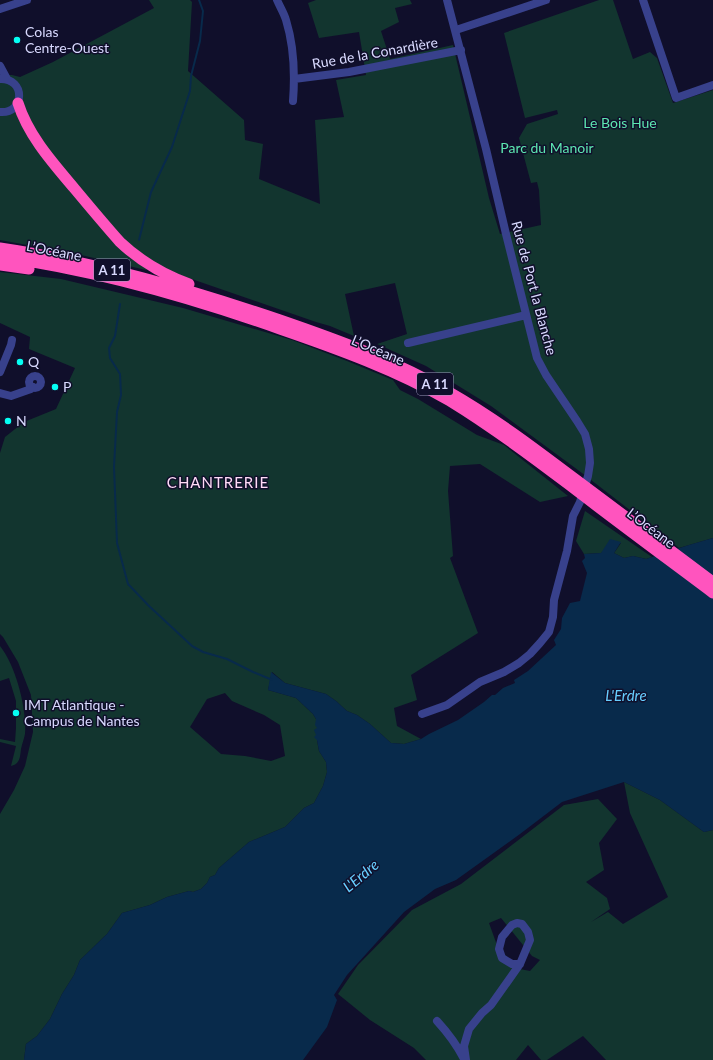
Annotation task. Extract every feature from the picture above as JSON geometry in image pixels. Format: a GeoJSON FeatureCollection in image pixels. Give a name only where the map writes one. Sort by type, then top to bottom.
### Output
{"type":"FeatureCollection","features":[{"type":"Feature","properties":{"kind":"highway"},"geometry":{"type":"LineString","coordinates":[[18,103],[24,118],[45,153],[111,232],[130,252],[154,269],[181,281],[212,292],[223,301]]}},
{"type":"Feature","properties":{"kind":"highway","name":"L’Océane"},"geometry":{"type":"LineString","coordinates":[[0,248],[110,269],[169,284],[308,330],[362,350],[417,374],[469,403],[713,593]]}},
{"type":"Feature","properties":{"kind":"highway","name":"L’Océane"},"geometry":{"type":"LineString","coordinates":[[0,257],[31,261],[83,272],[139,285],[208,304],[326,345],[380,366],[451,402],[549,464],[713,582]]}},
{"type":"Feature","properties":{"kind":"highway"},"geometry":{"type":"LineString","coordinates":[[0,265],[70,275],[83,272]]}},
{"type":"Feature","properties":{"kind":"street"},"geometry":{"type":"LineString","coordinates":[[0,9],[27,0]]}},
{"type":"Feature","properties":{"kind":"street","name":"Rue de la Conardière"},"geometry":{"type":"LineString","coordinates":[[277,0],[286,19],[291,43],[294,101]]}},
{"type":"Feature","properties":{"kind":"street","name":"Rue de Port la Blanche"},"geometry":{"type":"LineString","coordinates":[[422,714],[447,705],[480,682],[504,672],[519,663],[530,654],[548,632],[553,617],[554,600],[567,551],[573,516],[580,502],[588,476],[590,463],[589,449],[585,434],[546,375],[537,358],[486,149],[447,0]]}},
{"type":"Feature","properties":{"kind":"street"},"geometry":{"type":"LineString","coordinates":[[456,30],[546,0]]}},
{"type":"Feature","properties":{"kind":"street"},"geometry":{"type":"LineString","coordinates":[[643,0],[676,98],[713,85]]}},
{"type":"Feature","properties":{"kind":"street","name":"Rue de la Conardière"},"geometry":{"type":"LineString","coordinates":[[294,79],[350,72],[461,50]]}},
{"type":"Feature","properties":{"kind":"street"},"geometry":{"type":"LineString","coordinates":[[0,66],[3,79],[14,83],[18,88],[19,95],[18,103],[11,110],[0,112]]}},
{"type":"Feature","properties":{"kind":"street"},"geometry":{"type":"LineString","coordinates":[[408,343],[526,315]]}},
{"type":"Feature","properties":{"kind":"street"},"geometry":{"type":"LineString","coordinates":[[0,372],[12,345],[12,340]]}},
{"type":"Feature","properties":{"kind":"street"},"geometry":{"type":"LineString","coordinates":[[0,393],[11,396],[31,389],[32,387]]}},
{"type":"Feature","properties":{"kind":"street"},"geometry":{"type":"LineString","coordinates":[[465,1060],[464,1046],[469,1029],[482,1012],[491,1005],[520,964],[530,940],[528,932],[522,924],[517,923],[512,925],[502,937],[499,949],[502,958],[512,964],[520,964]]}},
{"type":"Feature","properties":{"kind":"street"},"geometry":{"type":"LineString","coordinates":[[437,1021],[447,1031],[465,1060]]}},
{"type":"Feature","properties":{"kind":"green space"},"geometry":{"type":"Polygon","coordinates":[[[149,0],[190,0],[192,2],[188,71],[244,120],[245,140],[263,144],[259,179],[320,204],[315,120],[344,117],[336,80],[366,75],[359,32],[319,38],[308,3],[316,0],[410,0],[412,4],[395,8],[399,22],[381,31],[390,59],[453,45],[489,198],[500,234],[541,225],[539,190],[537,182],[531,183],[519,138],[527,124],[558,114],[557,110],[525,118],[504,33],[599,0],[613,0],[633,59],[650,52],[657,58],[673,103],[713,90],[713,538],[679,548],[582,473],[491,406],[426,366],[377,344],[407,334],[395,283],[345,294],[354,336],[330,326],[180,275],[155,263],[146,270],[81,255],[0,240],[0,75],[20,77],[53,62],[154,8],[149,0]]]}},
{"type":"Feature","properties":{"kind":"green space"},"geometry":{"type":"Polygon","coordinates":[[[0,272],[61,279],[183,308],[292,340],[393,380],[400,390],[418,399],[477,435],[504,445],[568,496],[540,502],[480,464],[450,466],[448,491],[453,556],[450,558],[478,633],[411,675],[417,700],[394,708],[397,726],[421,739],[404,744],[391,743],[370,724],[357,715],[347,711],[326,694],[285,683],[272,672],[268,690],[296,698],[313,714],[316,719],[319,751],[326,762],[327,772],[323,786],[314,803],[304,808],[285,827],[249,842],[219,868],[215,875],[210,877],[201,889],[167,897],[150,905],[122,913],[107,934],[80,960],[74,975],[62,994],[50,1019],[37,1036],[26,1044],[24,1060],[0,1060],[0,814],[14,790],[25,766],[33,732],[31,695],[18,662],[0,634],[0,453],[5,437],[24,422],[56,409],[75,368],[29,349],[30,337],[0,323],[0,272]],[[225,693],[207,699],[190,727],[221,754],[245,756],[271,761],[285,756],[280,725],[264,715],[232,701],[225,693]]]}},
{"type":"Feature","properties":{"kind":"green space"},"geometry":{"type":"Polygon","coordinates":[[[585,511],[652,557],[646,559],[633,556],[624,558],[614,553],[621,543],[601,553],[584,554],[576,541],[585,511]]]}},
{"type":"Feature","properties":{"kind":"green space"},"geometry":{"type":"Polygon","coordinates":[[[0,646],[6,654],[15,676],[24,713],[25,734],[20,757],[16,764],[11,766],[16,746],[0,742],[0,739],[15,742],[16,701],[9,678],[0,681],[0,646]]]}},
{"type":"Feature","properties":{"kind":"green space"},"geometry":{"type":"Polygon","coordinates":[[[624,782],[660,800],[704,832],[713,830],[713,1060],[606,1060],[583,1036],[547,1060],[541,1060],[528,1045],[516,1060],[426,1060],[414,1048],[370,1020],[338,994],[358,965],[412,910],[461,884],[564,805],[598,799],[617,819],[599,843],[604,870],[586,882],[607,898],[610,909],[591,922],[608,912],[623,924],[668,897],[630,813],[624,782]],[[501,918],[489,923],[498,948],[520,969],[530,971],[540,960],[532,956],[501,918]]]}},
{"type":"Feature","properties":{"kind":"water","name":"L'Erdre"},"geometry":{"type":"Polygon","coordinates":[[[713,538],[713,830],[704,832],[660,800],[624,782],[562,802],[456,880],[435,889],[404,912],[347,975],[334,995],[337,1000],[327,1027],[303,1060],[24,1060],[26,1044],[37,1036],[50,1019],[62,994],[74,975],[80,960],[107,934],[122,913],[150,905],[167,897],[201,889],[210,877],[215,875],[219,868],[249,842],[285,827],[304,808],[314,803],[323,786],[327,772],[326,762],[319,751],[317,740],[314,737],[316,735],[314,730],[317,728],[315,725],[316,719],[313,714],[296,698],[268,690],[271,672],[285,683],[326,694],[347,711],[357,715],[370,724],[391,743],[404,744],[421,739],[458,720],[492,695],[495,695],[503,688],[515,683],[514,680],[528,671],[556,645],[554,640],[561,629],[562,618],[570,603],[580,601],[587,573],[582,561],[585,558],[584,554],[601,553],[610,539],[621,542],[614,553],[624,558],[633,556],[646,559],[713,538]]]}},
{"type":"Feature","properties":{"kind":"waterway"},"geometry":{"type":"LineString","coordinates":[[139,240],[151,192],[172,147],[190,91],[191,76],[200,41],[203,11],[199,0]]}},
{"type":"Feature","properties":{"kind":"waterway"},"geometry":{"type":"LineString","coordinates":[[120,304],[115,336],[109,348],[110,358],[120,374],[121,395],[117,412],[114,467],[117,543],[128,584],[192,646],[203,652],[227,659],[272,680]]}},
{"type":"Feature","properties":{"kind":"place","name":"Colas Centre-Ouest"},"geometry":{"type":"Point","coordinates":[17,40]}},
{"type":"Feature","properties":{"kind":"place","name":"Q"},"geometry":{"type":"Point","coordinates":[20,362]}},
{"type":"Feature","properties":{"kind":"place","name":"P"},"geometry":{"type":"Point","coordinates":[55,387]}},
{"type":"Feature","properties":{"kind":"place","name":"N"},"geometry":{"type":"Point","coordinates":[8,421]}},
{"type":"Feature","properties":{"kind":"place","name":"IMT Atlantique - Campus de Nantes"},"geometry":{"type":"Point","coordinates":[16,713]}},
{"type":"Feature","properties":{"kind":"district","name":"CHANTRERIE"},"geometry":{"type":"Point","coordinates":[218,483]}},
{"type":"Feature","properties":{"kind":"park label","name":"Le Bois Hue"},"geometry":{"type":"Point","coordinates":[620,123]}},
{"type":"Feature","properties":{"kind":"park label","name":"Parc du Manoir"},"geometry":{"type":"Point","coordinates":[547,148]}}]}
